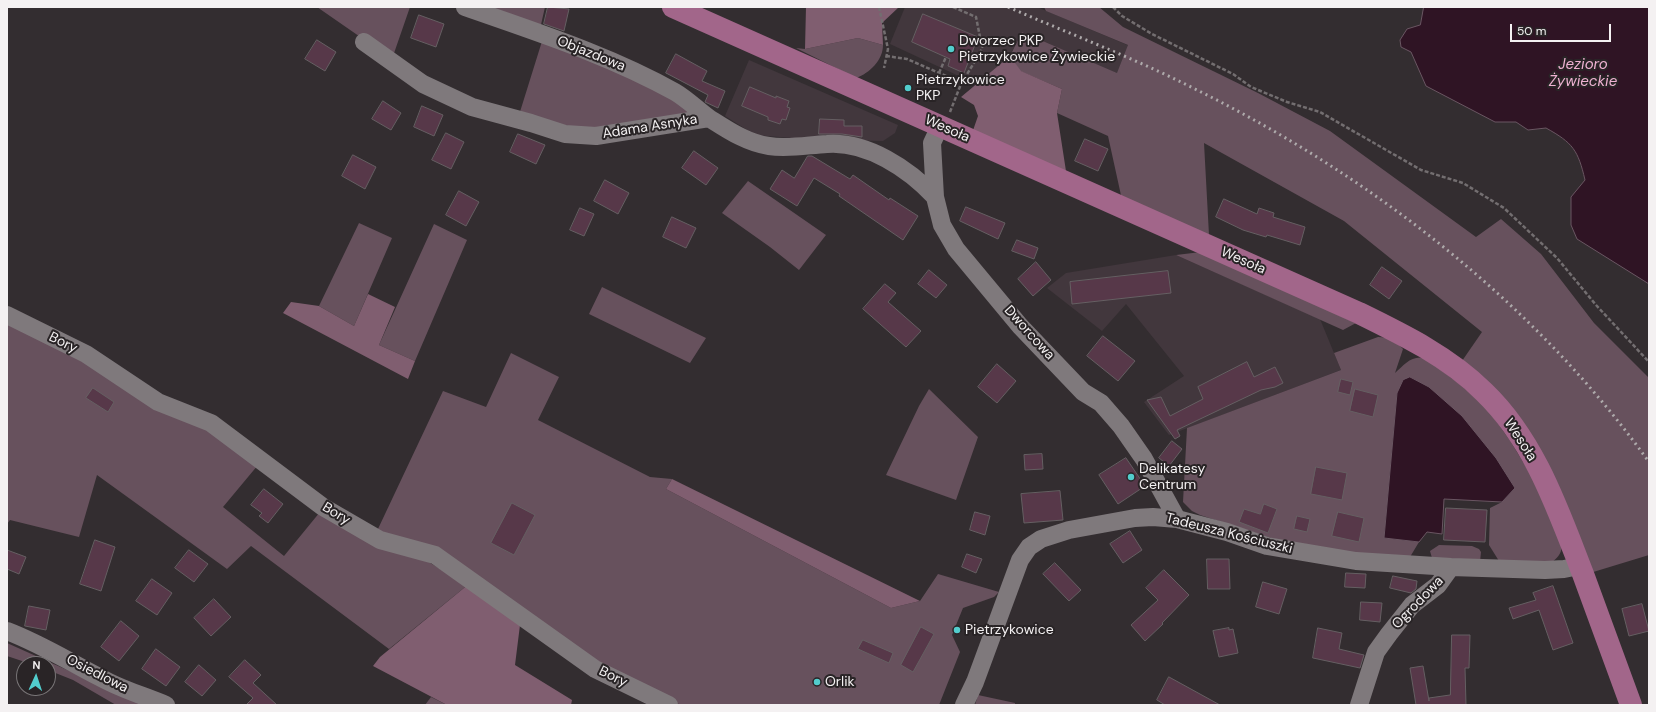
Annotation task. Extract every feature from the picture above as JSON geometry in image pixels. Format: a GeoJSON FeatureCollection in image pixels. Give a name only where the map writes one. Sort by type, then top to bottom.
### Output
{"type":"FeatureCollection","features":[{"type":"Feature","properties":{"kind":"main road","name":"Wesoła"},"geometry":{"type":"LineString","coordinates":[[672,7],[945,120],[1359,313],[1410,339],[1441,358],[1484,392],[1511,423],[1546,482],[1631,705]]}},
{"type":"Feature","properties":{"kind":"street","name":"Objazdowa"},"geometry":{"type":"LineString","coordinates":[[465,7],[585,49],[625,67],[677,93],[709,118]]}},
{"type":"Feature","properties":{"kind":"street","name":"Adama Asnyka"},"geometry":{"type":"LineString","coordinates":[[364,42],[423,84],[472,107],[565,134],[596,136],[709,118],[736,136],[769,146],[803,147],[829,144],[856,146],[879,154],[923,184],[935,197]]}},
{"type":"Feature","properties":{"kind":"street","name":"Dworcowa"},"geometry":{"type":"LineString","coordinates":[[945,120],[932,143],[935,197],[942,225],[956,249],[1020,326],[1083,392],[1101,403],[1121,426],[1144,459],[1177,519]]}},
{"type":"Feature","properties":{"kind":"street","name":"Bory"},"geometry":{"type":"LineString","coordinates":[[7,314],[86,354],[158,402],[211,423],[323,507],[380,540],[435,555],[595,669],[669,705]]}},
{"type":"Feature","properties":{"kind":"street","name":"Tadeusza Kościuszki"},"geometry":{"type":"LineString","coordinates":[[964,705],[1020,560],[1029,547],[1041,538],[1069,530],[1135,518],[1177,519],[1227,532],[1267,546],[1356,561],[1452,567],[1545,570],[1564,569],[1579,566]]}},
{"type":"Feature","properties":{"kind":"street","name":"Ogrodowa"},"geometry":{"type":"LineString","coordinates":[[1359,705],[1376,652],[1412,605],[1438,585],[1452,567]]}},
{"type":"Feature","properties":{"kind":"street","name":"Osiedlowa"},"geometry":{"type":"LineString","coordinates":[[7,631],[42,645],[110,683],[166,705]]}},
{"type":"Feature","properties":{"kind":"path"},"geometry":{"type":"LineString","coordinates":[[879,7],[888,48],[884,68]]}},
{"type":"Feature","properties":{"kind":"path"},"geometry":{"type":"LineString","coordinates":[[953,7],[976,17],[980,37]]}},
{"type":"Feature","properties":{"kind":"path"},"geometry":{"type":"LineString","coordinates":[[1113,7],[1122,16],[1152,34],[1233,74],[1252,86],[1287,102],[1320,112],[1421,170],[1463,183],[1504,208],[1557,258],[1596,305],[1649,362]]}},
{"type":"Feature","properties":{"kind":"path"},"geometry":{"type":"LineString","coordinates":[[945,120],[961,84],[980,53],[985,39]]}},
{"type":"Feature","properties":{"kind":"path"},"geometry":{"type":"LineString","coordinates":[[886,56],[907,59],[961,84]]}},
{"type":"Feature","properties":{"kind":"path"},"geometry":{"type":"LineString","coordinates":[[939,73],[946,57]]}},
{"type":"Feature","properties":{"kind":"shaded area"},"geometry":{"type":"Polygon","coordinates":[[[317,7],[410,7],[392,59],[317,7]]]}},
{"type":"Feature","properties":{"kind":"shaded area"},"geometry":{"type":"Polygon","coordinates":[[[471,7],[545,7],[540,29],[471,7]]]}},
{"type":"Feature","properties":{"kind":"shaded area"},"geometry":{"type":"Polygon","coordinates":[[[806,7],[899,7],[882,23],[883,45],[858,38],[805,49],[806,7]]]}},
{"type":"Feature","properties":{"kind":"shaded area"},"geometry":{"type":"Polygon","coordinates":[[[905,7],[1037,7],[1182,68],[1167,95],[1022,32],[991,91],[890,44],[905,7]]]}},
{"type":"Feature","properties":{"kind":"shaded area"},"geometry":{"type":"Polygon","coordinates":[[[1044,7],[1099,7],[1123,27],[1258,93],[1330,131],[1476,237],[1501,219],[1541,254],[1594,323],[1649,378],[1649,555],[1590,573],[1462,361],[1482,332],[1344,221],[1204,143],[1209,235],[1124,209],[1108,136],[1057,113],[1062,89],[1020,71],[1010,56],[1022,32],[1117,73],[1128,45],[1046,11],[1044,7]]]}},
{"type":"Feature","properties":{"kind":"shaded area"},"geometry":{"type":"Polygon","coordinates":[[[543,38],[657,88],[694,115],[599,133],[519,115],[543,38]]]}},
{"type":"Feature","properties":{"kind":"shaded area"},"geometry":{"type":"Polygon","coordinates":[[[858,38],[883,45],[881,56],[875,65],[866,73],[856,78],[796,48],[805,49],[858,38]]]}},
{"type":"Feature","properties":{"kind":"shaded area"},"geometry":{"type":"Polygon","coordinates":[[[1010,56],[1021,71],[1062,89],[1057,113],[1068,184],[970,139],[978,116],[974,105],[961,97],[1010,56]]]}},
{"type":"Feature","properties":{"kind":"shaded area"},"geometry":{"type":"Polygon","coordinates":[[[749,60],[898,125],[895,133],[883,141],[803,139],[755,135],[725,116],[749,60]]]}},
{"type":"Feature","properties":{"kind":"shaded area"},"geometry":{"type":"Polygon","coordinates":[[[748,181],[826,235],[799,270],[770,247],[722,213],[748,181]]]}},
{"type":"Feature","properties":{"kind":"shaded area"},"geometry":{"type":"Polygon","coordinates":[[[359,223],[392,238],[354,326],[319,306],[359,223]]]}},
{"type":"Feature","properties":{"kind":"shaded area"},"geometry":{"type":"Polygon","coordinates":[[[434,224],[467,240],[415,361],[379,345],[434,224]]]}},
{"type":"Feature","properties":{"kind":"shaded area"},"geometry":{"type":"Polygon","coordinates":[[[1201,252],[1356,323],[1343,330],[1176,255],[1201,252]]]}},
{"type":"Feature","properties":{"kind":"shaded area"},"geometry":{"type":"Polygon","coordinates":[[[1176,255],[1320,319],[1341,370],[1169,435],[1144,402],[1184,376],[1126,304],[1102,331],[1047,288],[1066,273],[1176,255]]]}},
{"type":"Feature","properties":{"kind":"shaded area"},"geometry":{"type":"Polygon","coordinates":[[[602,287],[706,338],[690,363],[589,314],[602,287]]]}},
{"type":"Feature","properties":{"kind":"shaded area"},"geometry":{"type":"Polygon","coordinates":[[[368,294],[395,307],[379,345],[415,361],[408,379],[283,313],[291,302],[319,306],[354,326],[368,294]]]}},
{"type":"Feature","properties":{"kind":"shaded area"},"geometry":{"type":"Polygon","coordinates":[[[7,319],[207,426],[258,465],[223,507],[284,556],[320,512],[426,558],[470,583],[389,649],[251,546],[227,569],[97,475],[79,537],[10,520],[7,524],[7,319]]]}},
{"type":"Feature","properties":{"kind":"shaded area"},"geometry":{"type":"Polygon","coordinates":[[[1378,337],[1392,340],[1403,349],[1395,373],[1412,359],[1420,357],[1425,358],[1486,407],[1531,470],[1562,546],[1560,554],[1551,563],[1499,561],[1489,545],[1490,508],[1502,502],[1397,393],[1384,538],[1419,542],[1410,557],[1371,555],[1290,544],[1200,515],[1192,511],[1183,502],[1187,428],[1341,370],[1334,353],[1378,337]]]}},
{"type":"Feature","properties":{"kind":"shaded area"},"geometry":{"type":"Polygon","coordinates":[[[511,353],[559,377],[538,420],[650,477],[672,479],[666,489],[891,608],[920,601],[938,574],[999,592],[994,597],[963,608],[952,635],[960,652],[939,705],[681,705],[625,680],[377,531],[443,391],[486,407],[511,353]]]}},
{"type":"Feature","properties":{"kind":"shaded area"},"geometry":{"type":"Polygon","coordinates":[[[929,389],[978,437],[956,500],[886,475],[919,406],[929,389]]]}},
{"type":"Feature","properties":{"kind":"shaded area"},"geometry":{"type":"Polygon","coordinates":[[[672,479],[920,601],[891,608],[666,489],[672,479]]]}},
{"type":"Feature","properties":{"kind":"shaded area"},"geometry":{"type":"Polygon","coordinates":[[[1439,545],[1472,546],[1479,549],[1481,552],[1480,562],[1432,558],[1430,551],[1439,545]]]}},
{"type":"Feature","properties":{"kind":"shaded area"},"geometry":{"type":"Polygon","coordinates":[[[470,583],[520,625],[515,665],[572,700],[571,705],[447,705],[373,666],[380,657],[470,583]]]}},
{"type":"Feature","properties":{"kind":"shaded area"},"geometry":{"type":"Polygon","coordinates":[[[7,643],[36,656],[16,656],[16,659],[7,656],[7,643]]]}},
{"type":"Feature","properties":{"kind":"shaded area"},"geometry":{"type":"Polygon","coordinates":[[[56,665],[105,687],[155,705],[116,705],[73,680],[56,673],[56,665]]]}},
{"type":"Feature","properties":{"kind":"shaded area"},"geometry":{"type":"Polygon","coordinates":[[[978,695],[1015,703],[1015,705],[975,705],[978,695]]]}},
{"type":"Feature","properties":{"kind":"shaded area"},"geometry":{"type":"Polygon","coordinates":[[[431,697],[447,705],[425,705],[431,697]]]}},
{"type":"Feature","properties":{"kind":"water","name":"Jezioro Żywieckie"},"geometry":{"type":"Polygon","coordinates":[[[1424,7],[1649,7],[1649,284],[1577,239],[1571,225],[1571,197],[1585,180],[1577,154],[1568,143],[1546,128],[1528,130],[1516,122],[1495,122],[1426,86],[1411,52],[1401,47],[1400,40],[1407,29],[1420,25],[1424,7]]]}},
{"type":"Feature","properties":{"kind":"water"},"geometry":{"type":"Polygon","coordinates":[[[1410,377],[1429,387],[1462,416],[1496,458],[1515,488],[1502,502],[1444,499],[1442,534],[1427,532],[1419,542],[1384,538],[1397,393],[1403,380],[1410,377]]]}},
{"type":"Feature","properties":{"kind":"building"},"geometry":{"type":"Polygon","coordinates":[[[548,7],[569,9],[564,31],[544,24],[548,7]]]}},
{"type":"Feature","properties":{"kind":"building","name":"Dworzec PKP Pietrzykowice Żywieckie"},"geometry":{"type":"Polygon","coordinates":[[[923,14],[978,37],[964,73],[948,66],[950,59],[912,42],[923,14]]]}},
{"type":"Feature","properties":{"kind":"building"},"geometry":{"type":"Polygon","coordinates":[[[419,15],[444,24],[436,47],[411,38],[419,15]]]}},
{"type":"Feature","properties":{"kind":"building"},"geometry":{"type":"Polygon","coordinates":[[[317,40],[336,52],[325,71],[305,59],[317,40]]]}},
{"type":"Feature","properties":{"kind":"building"},"geometry":{"type":"Polygon","coordinates":[[[676,54],[707,71],[702,81],[725,91],[718,108],[705,102],[708,95],[666,73],[676,54]]]}},
{"type":"Feature","properties":{"kind":"building"},"geometry":{"type":"Polygon","coordinates":[[[750,87],[776,98],[776,96],[789,101],[787,107],[790,108],[786,120],[782,119],[780,124],[768,120],[768,117],[742,106],[750,87]]]}},
{"type":"Feature","properties":{"kind":"building"},"geometry":{"type":"Polygon","coordinates":[[[383,101],[401,113],[391,130],[372,119],[383,101]]]}},
{"type":"Feature","properties":{"kind":"building"},"geometry":{"type":"Polygon","coordinates":[[[422,106],[443,115],[434,136],[414,127],[422,106]]]}},
{"type":"Feature","properties":{"kind":"building"},"geometry":{"type":"Polygon","coordinates":[[[820,119],[844,120],[844,126],[862,126],[862,137],[842,134],[819,134],[820,119]]]}},
{"type":"Feature","properties":{"kind":"building"},"geometry":{"type":"Polygon","coordinates":[[[446,133],[464,142],[451,169],[432,160],[446,133]]]}},
{"type":"Feature","properties":{"kind":"building"},"geometry":{"type":"Polygon","coordinates":[[[518,134],[545,145],[536,164],[510,152],[518,134]]]}},
{"type":"Feature","properties":{"kind":"building"},"geometry":{"type":"Polygon","coordinates":[[[1085,139],[1108,149],[1098,171],[1075,161],[1085,139]]]}},
{"type":"Feature","properties":{"kind":"building"},"geometry":{"type":"Polygon","coordinates":[[[694,151],[718,168],[706,185],[682,168],[694,151]]]}},
{"type":"Feature","properties":{"kind":"building"},"geometry":{"type":"Polygon","coordinates":[[[353,155],[376,167],[365,189],[342,176],[353,155]]]}},
{"type":"Feature","properties":{"kind":"building"},"geometry":{"type":"Polygon","coordinates":[[[808,156],[812,156],[850,179],[853,175],[889,200],[890,198],[918,216],[903,240],[839,196],[840,194],[814,178],[797,206],[770,189],[782,170],[794,178],[808,156]]]}},
{"type":"Feature","properties":{"kind":"building"},"geometry":{"type":"Polygon","coordinates":[[[605,180],[629,193],[618,214],[594,201],[605,180]]]}},
{"type":"Feature","properties":{"kind":"building"},"geometry":{"type":"Polygon","coordinates":[[[459,191],[479,202],[466,226],[446,215],[459,191]]]}},
{"type":"Feature","properties":{"kind":"building"},"geometry":{"type":"Polygon","coordinates":[[[1224,199],[1257,214],[1259,208],[1274,213],[1273,217],[1305,227],[1300,245],[1267,235],[1266,237],[1243,230],[1216,217],[1224,199]]]}},
{"type":"Feature","properties":{"kind":"building"},"geometry":{"type":"Polygon","coordinates":[[[966,207],[1005,223],[998,239],[960,221],[966,207]]]}},
{"type":"Feature","properties":{"kind":"building"},"geometry":{"type":"Polygon","coordinates":[[[580,208],[594,214],[584,236],[570,230],[580,208]]]}},
{"type":"Feature","properties":{"kind":"building"},"geometry":{"type":"Polygon","coordinates":[[[672,217],[696,228],[686,248],[663,237],[672,217]]]}},
{"type":"Feature","properties":{"kind":"building"},"geometry":{"type":"Polygon","coordinates":[[[1017,240],[1038,248],[1034,259],[1012,251],[1017,240]]]}},
{"type":"Feature","properties":{"kind":"building"},"geometry":{"type":"Polygon","coordinates":[[[1036,262],[1051,280],[1033,296],[1018,279],[1036,262]]]}},
{"type":"Feature","properties":{"kind":"building"},"geometry":{"type":"Polygon","coordinates":[[[1382,267],[1402,281],[1389,299],[1370,285],[1382,267]]]}},
{"type":"Feature","properties":{"kind":"building"},"geometry":{"type":"Polygon","coordinates":[[[929,270],[947,285],[936,298],[918,284],[929,270]]]}},
{"type":"Feature","properties":{"kind":"building"},"geometry":{"type":"Polygon","coordinates":[[[1168,271],[1171,293],[1072,304],[1070,282],[1168,271]]]}},
{"type":"Feature","properties":{"kind":"building"},"geometry":{"type":"Polygon","coordinates":[[[885,284],[896,293],[888,302],[921,331],[906,347],[863,309],[885,284]]]}},
{"type":"Feature","properties":{"kind":"building"},"geometry":{"type":"Polygon","coordinates":[[[1103,336],[1135,361],[1118,381],[1087,356],[1103,336]]]}},
{"type":"Feature","properties":{"kind":"building"},"geometry":{"type":"Polygon","coordinates":[[[1247,362],[1254,377],[1275,367],[1283,383],[1275,387],[1261,390],[1177,430],[1180,436],[1175,439],[1147,400],[1161,397],[1170,416],[1203,399],[1198,387],[1247,362]]]}},
{"type":"Feature","properties":{"kind":"building"},"geometry":{"type":"Polygon","coordinates":[[[997,364],[1016,381],[997,403],[978,387],[997,364]]]}},
{"type":"Feature","properties":{"kind":"building"},"geometry":{"type":"Polygon","coordinates":[[[1341,379],[1353,382],[1350,395],[1338,392],[1341,379]]]}},
{"type":"Feature","properties":{"kind":"building"},"geometry":{"type":"Polygon","coordinates":[[[93,388],[114,402],[108,412],[86,398],[93,388]]]}},
{"type":"Feature","properties":{"kind":"building"},"geometry":{"type":"Polygon","coordinates":[[[1355,389],[1378,395],[1373,417],[1350,411],[1355,389]]]}},
{"type":"Feature","properties":{"kind":"building"},"geometry":{"type":"Polygon","coordinates":[[[1172,441],[1182,449],[1169,466],[1159,458],[1172,441]]]}},
{"type":"Feature","properties":{"kind":"building"},"geometry":{"type":"Polygon","coordinates":[[[1042,454],[1043,469],[1025,470],[1024,455],[1042,454]]]}},
{"type":"Feature","properties":{"kind":"building"},"geometry":{"type":"Polygon","coordinates":[[[1126,458],[1145,486],[1118,504],[1099,475],[1126,458]]]}},
{"type":"Feature","properties":{"kind":"building"},"geometry":{"type":"Polygon","coordinates":[[[1316,467],[1347,473],[1342,500],[1311,494],[1316,467]]]}},
{"type":"Feature","properties":{"kind":"building"},"geometry":{"type":"Polygon","coordinates":[[[264,489],[283,504],[268,523],[259,516],[262,513],[251,505],[264,489]]]}},
{"type":"Feature","properties":{"kind":"building"},"geometry":{"type":"Polygon","coordinates":[[[1060,491],[1063,520],[1024,523],[1021,494],[1060,491]]]}},
{"type":"Feature","properties":{"kind":"building"},"geometry":{"type":"Polygon","coordinates":[[[512,503],[535,515],[514,555],[491,543],[512,503]]]}},
{"type":"Feature","properties":{"kind":"building"},"geometry":{"type":"Polygon","coordinates":[[[1264,504],[1277,509],[1268,533],[1239,522],[1244,509],[1260,514],[1264,504]]]}},
{"type":"Feature","properties":{"kind":"building"},"geometry":{"type":"Polygon","coordinates":[[[1446,508],[1487,510],[1485,542],[1444,540],[1446,508]]]}},
{"type":"Feature","properties":{"kind":"building"},"geometry":{"type":"Polygon","coordinates":[[[975,512],[990,516],[985,535],[970,530],[975,512]]]}},
{"type":"Feature","properties":{"kind":"building"},"geometry":{"type":"Polygon","coordinates":[[[1338,512],[1364,518],[1359,542],[1332,536],[1338,512]]]}},
{"type":"Feature","properties":{"kind":"building"},"geometry":{"type":"Polygon","coordinates":[[[1297,516],[1310,519],[1307,532],[1294,529],[1297,516]]]}},
{"type":"Feature","properties":{"kind":"building"},"geometry":{"type":"Polygon","coordinates":[[[1130,531],[1142,550],[1123,563],[1110,544],[1130,531]]]}},
{"type":"Feature","properties":{"kind":"building"},"geometry":{"type":"Polygon","coordinates":[[[95,540],[115,547],[101,591],[80,584],[95,540]]]}},
{"type":"Feature","properties":{"kind":"building"},"geometry":{"type":"Polygon","coordinates":[[[7,550],[26,557],[19,574],[7,569],[7,550]]]}},
{"type":"Feature","properties":{"kind":"building"},"geometry":{"type":"Polygon","coordinates":[[[189,550],[208,564],[194,582],[175,568],[189,550]]]}},
{"type":"Feature","properties":{"kind":"building"},"geometry":{"type":"Polygon","coordinates":[[[967,554],[982,559],[976,573],[962,567],[967,554]]]}},
{"type":"Feature","properties":{"kind":"building"},"geometry":{"type":"Polygon","coordinates":[[[1207,559],[1229,559],[1230,589],[1208,589],[1207,559]]]}},
{"type":"Feature","properties":{"kind":"building"},"geometry":{"type":"Polygon","coordinates":[[[1055,563],[1081,590],[1069,601],[1043,574],[1055,563]]]}},
{"type":"Feature","properties":{"kind":"building"},"geometry":{"type":"Polygon","coordinates":[[[1164,570],[1189,595],[1162,623],[1163,624],[1145,641],[1131,625],[1158,600],[1146,588],[1164,570]]]}},
{"type":"Feature","properties":{"kind":"building"},"geometry":{"type":"Polygon","coordinates":[[[1346,573],[1366,574],[1365,588],[1345,587],[1346,573]]]}},
{"type":"Feature","properties":{"kind":"building"},"geometry":{"type":"Polygon","coordinates":[[[1393,576],[1417,581],[1416,589],[1411,593],[1390,588],[1393,576]]]}},
{"type":"Feature","properties":{"kind":"building"},"geometry":{"type":"Polygon","coordinates":[[[152,579],[172,593],[157,615],[136,601],[152,579]]]}},
{"type":"Feature","properties":{"kind":"building"},"geometry":{"type":"Polygon","coordinates":[[[1263,582],[1287,589],[1279,614],[1256,607],[1263,582]]]}},
{"type":"Feature","properties":{"kind":"building"},"geometry":{"type":"Polygon","coordinates":[[[1553,586],[1573,643],[1553,650],[1539,610],[1513,619],[1509,608],[1536,600],[1533,593],[1553,586]]]}},
{"type":"Feature","properties":{"kind":"building"},"geometry":{"type":"Polygon","coordinates":[[[214,599],[231,617],[211,636],[194,618],[214,599]]]}},
{"type":"Feature","properties":{"kind":"building"},"geometry":{"type":"Polygon","coordinates":[[[1361,602],[1382,603],[1380,622],[1360,620],[1361,602]]]}},
{"type":"Feature","properties":{"kind":"building"},"geometry":{"type":"Polygon","coordinates":[[[1642,604],[1649,631],[1629,636],[1622,609],[1642,604]]]}},
{"type":"Feature","properties":{"kind":"building"},"geometry":{"type":"Polygon","coordinates":[[[29,606],[50,610],[46,630],[25,626],[29,606]]]}},
{"type":"Feature","properties":{"kind":"building"},"geometry":{"type":"Polygon","coordinates":[[[121,621],[139,636],[119,661],[101,647],[121,621]]]}},
{"type":"Feature","properties":{"kind":"building"},"geometry":{"type":"Polygon","coordinates":[[[921,627],[934,634],[913,672],[901,665],[921,627]]]}},
{"type":"Feature","properties":{"kind":"building"},"geometry":{"type":"Polygon","coordinates":[[[1229,628],[1229,630],[1233,629],[1238,653],[1219,657],[1213,631],[1229,628]]]}},
{"type":"Feature","properties":{"kind":"building"},"geometry":{"type":"Polygon","coordinates":[[[1318,628],[1342,633],[1339,649],[1364,655],[1360,668],[1313,658],[1318,628]]]}},
{"type":"Feature","properties":{"kind":"building"},"geometry":{"type":"Polygon","coordinates":[[[1452,635],[1470,635],[1469,668],[1465,668],[1466,705],[1416,705],[1410,668],[1423,666],[1429,701],[1429,698],[1450,695],[1452,635]]]}},
{"type":"Feature","properties":{"kind":"building"},"geometry":{"type":"Polygon","coordinates":[[[863,640],[893,653],[889,663],[858,649],[863,640]]]}},
{"type":"Feature","properties":{"kind":"building"},"geometry":{"type":"Polygon","coordinates":[[[156,649],[180,667],[166,686],[142,669],[156,649]]]}},
{"type":"Feature","properties":{"kind":"building"},"geometry":{"type":"Polygon","coordinates":[[[245,660],[261,675],[253,683],[277,705],[246,705],[253,698],[229,677],[245,660]]]}},
{"type":"Feature","properties":{"kind":"building"},"geometry":{"type":"Polygon","coordinates":[[[199,665],[216,680],[202,696],[185,682],[199,665]]]}},
{"type":"Feature","properties":{"kind":"building"},"geometry":{"type":"Polygon","coordinates":[[[1169,677],[1220,705],[1165,705],[1157,700],[1169,677]]]}},
{"type":"Feature","properties":{"kind":"railway"},"geometry":{"type":"LineString","coordinates":[[1008,7],[1195,89],[1260,123],[1324,161],[1386,203],[1445,248],[1501,297],[1554,348],[1604,404],[1649,462]]}},
{"type":"Feature","properties":{"kind":"place","name":"Dworzec PKP Pietrzykowice Żywieckie"},"geometry":{"type":"Point","coordinates":[951,49]}},
{"type":"Feature","properties":{"kind":"place","name":"Pietrzykowice PKP"},"geometry":{"type":"Point","coordinates":[908,88]}},
{"type":"Feature","properties":{"kind":"place","name":"Delikatesy Centrum"},"geometry":{"type":"Point","coordinates":[1131,477]}},
{"type":"Feature","properties":{"kind":"place","name":"Pietrzykowice"},"geometry":{"type":"Point","coordinates":[957,630]}},
{"type":"Feature","properties":{"kind":"place","name":"Orlik"},"geometry":{"type":"Point","coordinates":[817,682]}}]}
